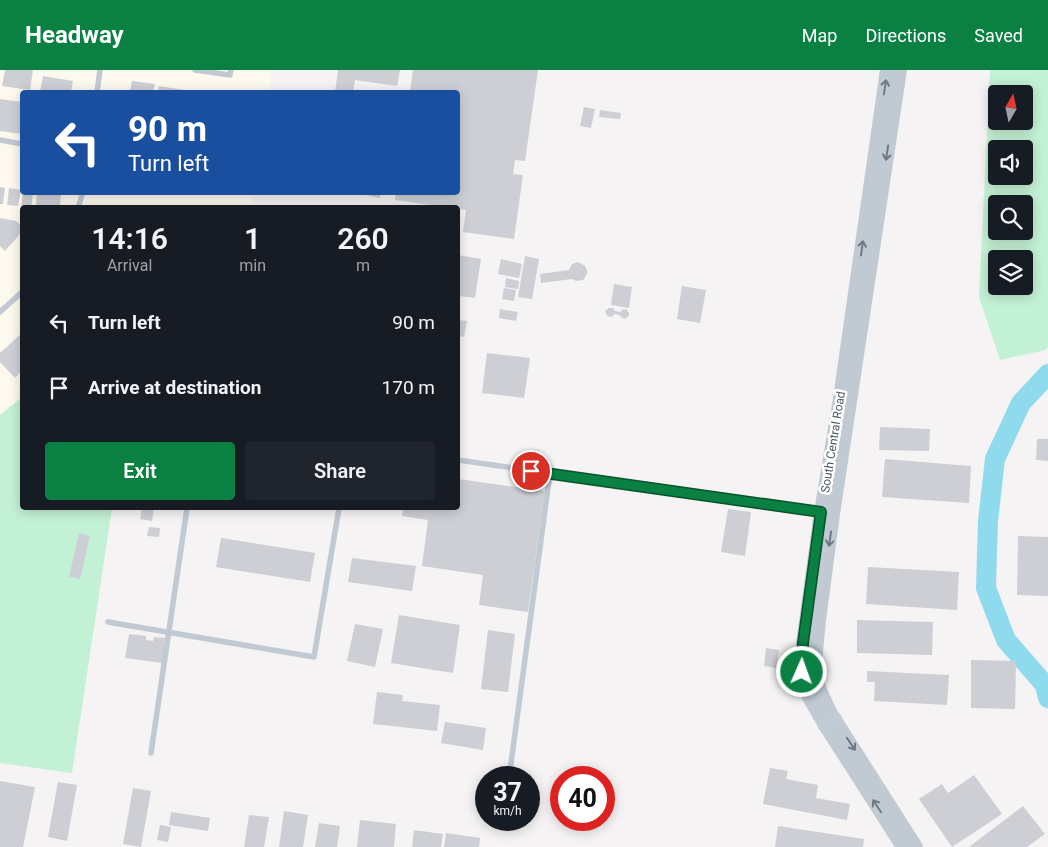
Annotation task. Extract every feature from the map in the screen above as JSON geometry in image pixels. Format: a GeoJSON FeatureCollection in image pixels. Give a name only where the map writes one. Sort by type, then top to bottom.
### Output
{"type":"FeatureCollection","features":[{"type":"Feature","properties":{"kind":"street","name":"South Central Road"},"geometry":{"type":"LineString","coordinates":[[827,513],[841,395],[887,70]]}},
{"type":"Feature","properties":{"kind":"street","name":"South Central Road"},"geometry":{"type":"LineString","coordinates":[[900,70],[827,513],[803,643],[802,672],[809,696],[830,722],[916,847]]}},
{"type":"Feature","properties":{"kind":"street","name":"South Central Road"},"geometry":{"type":"LineString","coordinates":[[830,722],[903,847]]}},
{"type":"Feature","properties":{"kind":"lane"},"geometry":{"type":"LineString","coordinates":[[97,90],[100,70]]}},
{"type":"Feature","properties":{"kind":"lane"},"geometry":{"type":"LineString","coordinates":[[194,70],[230,75],[231,70]]}},
{"type":"Feature","properties":{"kind":"lane"},"geometry":{"type":"LineString","coordinates":[[0,140],[20,144]]}},
{"type":"Feature","properties":{"kind":"lane"},"geometry":{"type":"LineString","coordinates":[[0,312],[20,294]]}},
{"type":"Feature","properties":{"kind":"lane"},"geometry":{"type":"LineString","coordinates":[[460,460],[827,513]]}},
{"type":"Feature","properties":{"kind":"lane"},"geometry":{"type":"LineString","coordinates":[[511,766],[550,474]]}},
{"type":"Feature","properties":{"kind":"lane"},"geometry":{"type":"LineString","coordinates":[[151,753],[187,510]]}},
{"type":"Feature","properties":{"kind":"lane"},"geometry":{"type":"LineString","coordinates":[[108,622],[314,656],[339,510]]}},
{"type":"Feature","properties":{"kind":"shaded area"},"geometry":{"type":"Polygon","coordinates":[[[0,70],[272,70],[269,90],[20,90],[20,195],[254,195],[251,205],[20,205],[20,399],[0,415],[0,70]]]}},
{"type":"Feature","properties":{"kind":"green space"},"geometry":{"type":"Polygon","coordinates":[[[990,70],[1048,70],[1048,347],[1046,350],[1000,360],[979,297],[988,111],[988,130],[1033,130],[1033,85],[989,85],[990,70]]]}},
{"type":"Feature","properties":{"kind":"green space"},"geometry":{"type":"Polygon","coordinates":[[[20,399],[20,510],[112,510],[72,773],[0,763],[0,415],[20,399]]]}},
{"type":"Feature","properties":{"kind":"building"},"geometry":{"type":"Polygon","coordinates":[[[5,70],[33,70],[30,90],[2,86],[5,70]]]}},
{"type":"Feature","properties":{"kind":"building"},"geometry":{"type":"Polygon","coordinates":[[[338,70],[400,70],[397,86],[355,80],[353,90],[335,90],[338,70]]]}},
{"type":"Feature","properties":{"kind":"building"},"geometry":{"type":"Polygon","coordinates":[[[413,70],[538,70],[525,161],[515,160],[513,174],[523,175],[514,239],[463,232],[466,210],[460,209],[460,205],[430,205],[395,200],[396,195],[460,195],[460,90],[410,90],[413,70]]]}},
{"type":"Feature","properties":{"kind":"building"},"geometry":{"type":"Polygon","coordinates":[[[43,76],[73,81],[71,90],[40,90],[43,76]]]}},
{"type":"Feature","properties":{"kind":"building"},"geometry":{"type":"Polygon","coordinates":[[[132,81],[155,84],[154,90],[130,90],[132,81]]]}},
{"type":"Feature","properties":{"kind":"building"},"geometry":{"type":"Polygon","coordinates":[[[159,86],[184,90],[158,90],[159,86]]]}},
{"type":"Feature","properties":{"kind":"building"},"geometry":{"type":"Polygon","coordinates":[[[0,99],[20,102],[20,134],[0,131],[0,99]]]}},
{"type":"Feature","properties":{"kind":"building"},"geometry":{"type":"Polygon","coordinates":[[[584,107],[595,109],[591,128],[580,126],[584,107]]]}},
{"type":"Feature","properties":{"kind":"building"},"geometry":{"type":"Polygon","coordinates":[[[600,110],[621,113],[620,119],[599,117],[600,110]]]}},
{"type":"Feature","properties":{"kind":"building"},"geometry":{"type":"Polygon","coordinates":[[[0,187],[5,188],[3,204],[0,204],[0,187]]]}},
{"type":"Feature","properties":{"kind":"building"},"geometry":{"type":"Polygon","coordinates":[[[9,188],[20,190],[18,206],[7,205],[9,188]]]}},
{"type":"Feature","properties":{"kind":"building"},"geometry":{"type":"Polygon","coordinates":[[[23,195],[33,195],[31,205],[21,205],[23,195]]]}},
{"type":"Feature","properties":{"kind":"building"},"geometry":{"type":"Polygon","coordinates":[[[37,195],[61,195],[60,205],[36,205],[37,195]]]}},
{"type":"Feature","properties":{"kind":"building"},"geometry":{"type":"Polygon","coordinates":[[[366,195],[380,195],[380,198],[366,195]]]}},
{"type":"Feature","properties":{"kind":"building"},"geometry":{"type":"Polygon","coordinates":[[[0,218],[16,221],[20,224],[20,234],[5,251],[0,246],[0,218]]]}},
{"type":"Feature","properties":{"kind":"building"},"geometry":{"type":"Polygon","coordinates":[[[460,255],[481,259],[475,298],[460,296],[460,255]]]}},
{"type":"Feature","properties":{"kind":"building"},"geometry":{"type":"Polygon","coordinates":[[[525,256],[539,259],[532,299],[518,297],[525,256]]]}},
{"type":"Feature","properties":{"kind":"building"},"geometry":{"type":"Polygon","coordinates":[[[501,259],[522,264],[519,278],[498,274],[501,259]]]}},
{"type":"Feature","properties":{"kind":"building"},"geometry":{"type":"Polygon","coordinates":[[[578,262],[585,266],[587,270],[583,280],[576,281],[572,279],[541,283],[540,274],[569,270],[572,264],[578,262]]]}},
{"type":"Feature","properties":{"kind":"building"},"geometry":{"type":"Polygon","coordinates":[[[506,278],[519,281],[518,289],[505,287],[506,278]]]}},
{"type":"Feature","properties":{"kind":"building"},"geometry":{"type":"Polygon","coordinates":[[[614,284],[632,287],[629,308],[611,305],[614,284]]]}},
{"type":"Feature","properties":{"kind":"building"},"geometry":{"type":"Polygon","coordinates":[[[682,286],[706,290],[700,323],[677,319],[682,286]]]}},
{"type":"Feature","properties":{"kind":"building"},"geometry":{"type":"Polygon","coordinates":[[[504,288],[516,290],[514,301],[502,299],[504,288]]]}},
{"type":"Feature","properties":{"kind":"building"},"geometry":{"type":"Polygon","coordinates":[[[609,308],[620,312],[623,309],[627,310],[629,316],[624,319],[615,314],[611,317],[607,316],[605,311],[609,308]]]}},
{"type":"Feature","properties":{"kind":"building"},"geometry":{"type":"Polygon","coordinates":[[[500,309],[518,312],[516,321],[499,318],[500,309]]]}},
{"type":"Feature","properties":{"kind":"building"},"geometry":{"type":"Polygon","coordinates":[[[460,320],[467,321],[464,337],[460,336],[460,320]]]}},
{"type":"Feature","properties":{"kind":"building"},"geometry":{"type":"Polygon","coordinates":[[[20,335],[20,372],[15,378],[0,362],[0,353],[20,335]]]}},
{"type":"Feature","properties":{"kind":"building"},"geometry":{"type":"Polygon","coordinates":[[[487,353],[530,358],[524,398],[482,393],[487,353]]]}},
{"type":"Feature","properties":{"kind":"building"},"geometry":{"type":"Polygon","coordinates":[[[880,427],[930,429],[929,451],[879,450],[880,427]]]}},
{"type":"Feature","properties":{"kind":"building"},"geometry":{"type":"Polygon","coordinates":[[[1037,439],[1048,439],[1048,461],[1036,460],[1037,439]]]}},
{"type":"Feature","properties":{"kind":"building"},"geometry":{"type":"Polygon","coordinates":[[[885,459],[971,466],[969,503],[882,497],[885,459]]]}},
{"type":"Feature","properties":{"kind":"building"},"geometry":{"type":"Polygon","coordinates":[[[460,479],[545,491],[528,612],[479,605],[483,575],[422,566],[428,520],[402,516],[403,510],[460,510],[460,479]]]}},
{"type":"Feature","properties":{"kind":"building"},"geometry":{"type":"Polygon","coordinates":[[[728,509],[751,512],[745,556],[721,552],[728,509]]]}},
{"type":"Feature","properties":{"kind":"building"},"geometry":{"type":"Polygon","coordinates":[[[142,510],[154,510],[152,521],[140,519],[142,510]]]}},
{"type":"Feature","properties":{"kind":"building"},"geometry":{"type":"Polygon","coordinates":[[[149,527],[160,528],[159,537],[147,536],[149,527]]]}},
{"type":"Feature","properties":{"kind":"building"},"geometry":{"type":"Polygon","coordinates":[[[79,533],[90,536],[80,579],[69,577],[79,533]]]}},
{"type":"Feature","properties":{"kind":"building"},"geometry":{"type":"Polygon","coordinates":[[[1018,536],[1048,537],[1048,596],[1017,595],[1018,536]]]}},
{"type":"Feature","properties":{"kind":"building"},"geometry":{"type":"Polygon","coordinates":[[[221,538],[315,553],[310,582],[216,567],[221,538]]]}},
{"type":"Feature","properties":{"kind":"building"},"geometry":{"type":"Polygon","coordinates":[[[352,558],[416,566],[412,591],[348,582],[352,558]]]}},
{"type":"Feature","properties":{"kind":"building"},"geometry":{"type":"Polygon","coordinates":[[[868,567],[959,572],[957,610],[866,604],[868,567]]]}},
{"type":"Feature","properties":{"kind":"building"},"geometry":{"type":"Polygon","coordinates":[[[399,615],[460,625],[453,673],[391,663],[399,615]]]}},
{"type":"Feature","properties":{"kind":"building"},"geometry":{"type":"Polygon","coordinates":[[[857,620],[933,622],[932,655],[857,653],[857,620]]]}},
{"type":"Feature","properties":{"kind":"building"},"geometry":{"type":"Polygon","coordinates":[[[355,624],[383,629],[375,667],[347,661],[355,624]]]}},
{"type":"Feature","properties":{"kind":"building"},"geometry":{"type":"Polygon","coordinates":[[[488,630],[515,634],[508,692],[481,689],[488,630]]]}},
{"type":"Feature","properties":{"kind":"building"},"geometry":{"type":"Polygon","coordinates":[[[129,634],[146,636],[146,640],[153,641],[154,637],[165,638],[162,663],[125,658],[129,634]]]}},
{"type":"Feature","properties":{"kind":"building"},"geometry":{"type":"Polygon","coordinates":[[[766,648],[779,650],[776,668],[764,666],[766,648]]]}},
{"type":"Feature","properties":{"kind":"building"},"geometry":{"type":"Polygon","coordinates":[[[971,660],[1016,661],[1015,709],[971,708],[971,660]]]}},
{"type":"Feature","properties":{"kind":"building"},"geometry":{"type":"Polygon","coordinates":[[[867,671],[949,675],[947,705],[874,701],[875,682],[867,682],[867,671]]]}},
{"type":"Feature","properties":{"kind":"building"},"geometry":{"type":"Polygon","coordinates":[[[377,692],[403,695],[402,701],[440,705],[437,731],[373,724],[377,692]]]}},
{"type":"Feature","properties":{"kind":"building"},"geometry":{"type":"Polygon","coordinates":[[[445,722],[486,728],[483,750],[441,743],[445,722]]]}},
{"type":"Feature","properties":{"kind":"building"},"geometry":{"type":"Polygon","coordinates":[[[770,768],[788,771],[786,779],[818,785],[816,798],[850,804],[847,820],[763,804],[770,768]]]}},
{"type":"Feature","properties":{"kind":"building"},"geometry":{"type":"Polygon","coordinates":[[[974,775],[1002,814],[952,847],[919,799],[942,784],[948,793],[974,775]]]}},
{"type":"Feature","properties":{"kind":"building"},"geometry":{"type":"Polygon","coordinates":[[[0,781],[35,787],[23,847],[0,847],[0,781]]]}},
{"type":"Feature","properties":{"kind":"building"},"geometry":{"type":"Polygon","coordinates":[[[58,782],[77,785],[67,841],[48,837],[58,782]]]}},
{"type":"Feature","properties":{"kind":"building"},"geometry":{"type":"Polygon","coordinates":[[[133,788],[151,791],[141,847],[123,844],[133,788]]]}},
{"type":"Feature","properties":{"kind":"building"},"geometry":{"type":"Polygon","coordinates":[[[1023,806],[1045,834],[1027,847],[969,847],[1023,806]]]}},
{"type":"Feature","properties":{"kind":"building"},"geometry":{"type":"Polygon","coordinates":[[[284,811],[308,815],[303,847],[279,847],[284,811]]]}},
{"type":"Feature","properties":{"kind":"building"},"geometry":{"type":"Polygon","coordinates":[[[171,812],[210,818],[208,831],[169,825],[171,812]]]}},
{"type":"Feature","properties":{"kind":"building"},"geometry":{"type":"Polygon","coordinates":[[[249,815],[269,817],[264,847],[244,847],[249,815]]]}},
{"type":"Feature","properties":{"kind":"building"},"geometry":{"type":"Polygon","coordinates":[[[360,820],[396,824],[394,847],[357,847],[360,820]]]}},
{"type":"Feature","properties":{"kind":"building"},"geometry":{"type":"Polygon","coordinates":[[[319,823],[340,826],[337,847],[315,847],[319,823]]]}},
{"type":"Feature","properties":{"kind":"building"},"geometry":{"type":"Polygon","coordinates":[[[160,825],[171,827],[168,842],[157,840],[160,825]]]}},
{"type":"Feature","properties":{"kind":"building"},"geometry":{"type":"Polygon","coordinates":[[[778,826],[864,839],[863,847],[775,847],[778,826]]]}},
{"type":"Feature","properties":{"kind":"building"},"geometry":{"type":"Polygon","coordinates":[[[414,830],[443,834],[441,847],[412,847],[414,830]]]}},
{"type":"Feature","properties":{"kind":"building"},"geometry":{"type":"Polygon","coordinates":[[[446,833],[480,838],[479,847],[444,847],[446,833]]]}},
{"type":"Feature","properties":{"kind":"waterway"},"geometry":{"type":"LineString","coordinates":[[1048,374],[1021,403],[995,459],[988,521],[986,588],[1006,640],[1045,685],[1048,698]]}},
{"type":"Feature","properties":{"kind":"route"},"geometry":{"type":"LineString","coordinates":[[531,471],[821,512],[803,643],[802,672]]}}]}
